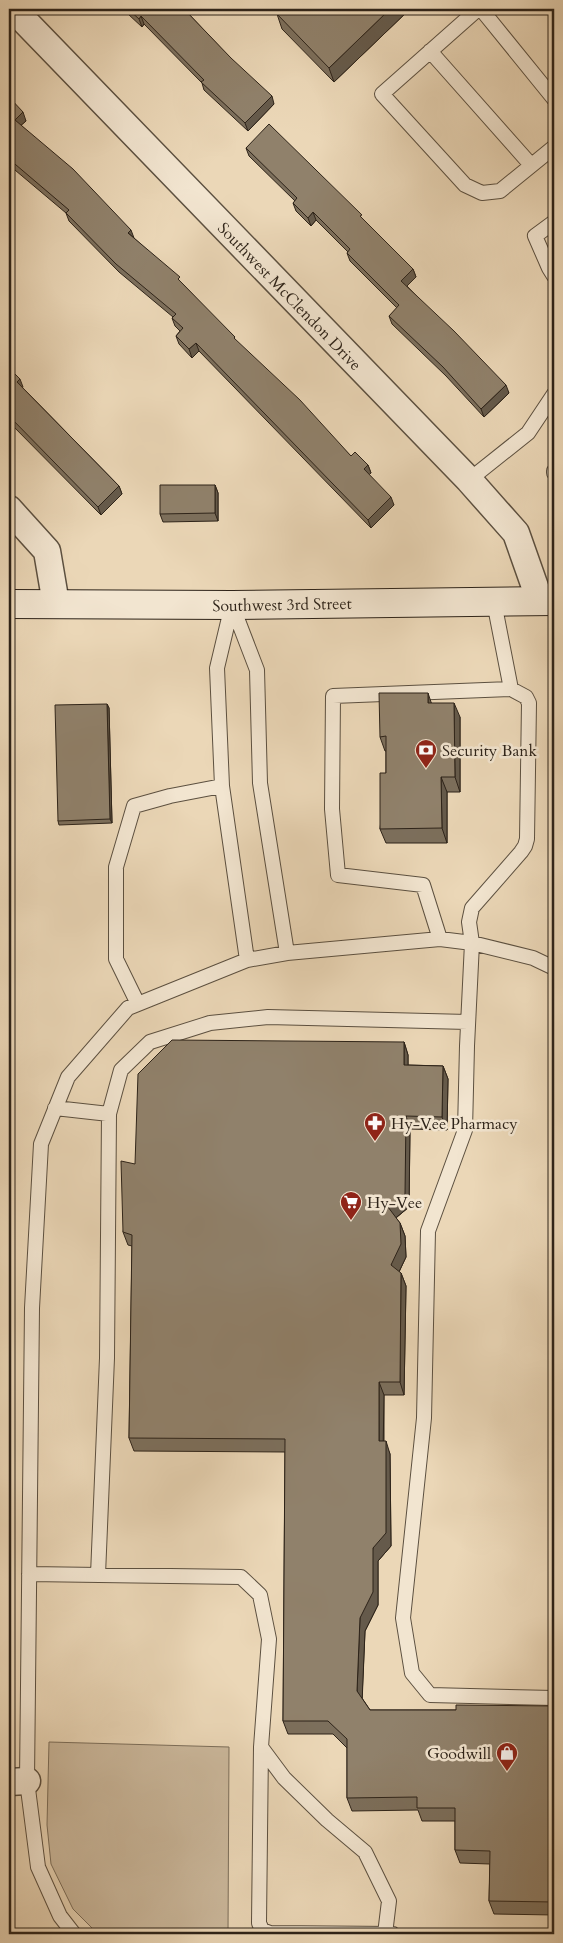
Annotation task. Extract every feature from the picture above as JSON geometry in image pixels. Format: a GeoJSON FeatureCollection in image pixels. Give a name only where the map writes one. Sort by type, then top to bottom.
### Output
{"type":"FeatureCollection","features":[{"type":"Feature","properties":{"kind":"main road","name":"Southwest 3rd Street"},"geometry":{"type":"LineString","coordinates":[[9,604],[232,605],[547,601]]}},
{"type":"Feature","properties":{"kind":"street","name":"Southwest McClendon Drive"},"geometry":{"type":"LineString","coordinates":[[13,9],[469,480],[516,533],[547,601]]}},
{"type":"Feature","properties":{"kind":"street"},"geometry":{"type":"LineString","coordinates":[[9,509],[47,550],[56,604]]}},
{"type":"Feature","properties":{"kind":"lane"},"geometry":{"type":"LineString","coordinates":[[554,99],[480,9],[382,94],[466,185],[474,191],[482,193],[500,191],[554,147]]}},
{"type":"Feature","properties":{"kind":"lane"},"geometry":{"type":"LineString","coordinates":[[430,51],[531,166]]}},
{"type":"Feature","properties":{"kind":"lane"},"geometry":{"type":"LineString","coordinates":[[554,222],[535,236],[554,276]]}},
{"type":"Feature","properties":{"kind":"lane"},"geometry":{"type":"LineString","coordinates":[[469,480],[528,433],[554,394]]}},
{"type":"Feature","properties":{"kind":"lane"},"geometry":{"type":"LineString","coordinates":[[494,602],[511,689]]}},
{"type":"Feature","properties":{"kind":"lane"},"geometry":{"type":"LineString","coordinates":[[232,605],[217,668],[222,786],[247,960]]}},
{"type":"Feature","properties":{"kind":"lane"},"geometry":{"type":"LineString","coordinates":[[232,605],[257,670],[260,783],[287,954]]}},
{"type":"Feature","properties":{"kind":"lane"},"geometry":{"type":"LineString","coordinates":[[440,939],[423,885],[338,875],[332,809],[332,696],[511,689],[526,697],[529,703],[527,838],[525,846],[472,908],[470,922],[472,943],[465,1130],[428,1231],[424,1418],[403,1618],[412,1673],[430,1696],[554,1698]]}},
{"type":"Feature","properties":{"kind":"lane"},"geometry":{"type":"LineString","coordinates":[[138,1004],[116,959],[116,867],[134,806],[170,796],[222,786]]}},
{"type":"Feature","properties":{"kind":"lane"},"geometry":{"type":"LineString","coordinates":[[74,1934],[60,1916],[38,1867],[18,1782],[29,1574],[32,1308],[41,1144],[68,1077],[128,1008],[247,960],[287,954],[440,939],[472,943],[533,958],[554,968]]}},
{"type":"Feature","properties":{"kind":"lane"},"geometry":{"type":"LineString","coordinates":[[98,1575],[107,1358],[109,1114],[121,1070],[150,1042],[210,1023],[268,1017],[468,1022]]}},
{"type":"Feature","properties":{"kind":"lane"},"geometry":{"type":"LineString","coordinates":[[55,1108],[109,1114]]}},
{"type":"Feature","properties":{"kind":"lane"},"geometry":{"type":"LineString","coordinates":[[29,1574],[241,1577],[260,1595],[269,1639],[261,1747],[259,1923],[262,1930],[270,1933],[394,1934]]}},
{"type":"Feature","properties":{"kind":"lane"},"geometry":{"type":"LineString","coordinates":[[261,1747],[284,1778],[327,1820],[365,1852],[389,1902],[385,1934]]}},
{"type":"Feature","properties":{"kind":"shaded area"},"geometry":{"type":"Polygon","coordinates":[[[49,1742],[229,1747],[228,1934],[98,1934],[73,1909],[51,1864],[47,1825],[49,1742]]]}},
{"type":"Feature","properties":{"kind":"building"},"geometry":{"type":"Polygon","coordinates":[[[128,9],[184,9],[231,58],[272,96],[245,123],[201,82],[204,80],[141,16],[139,19],[128,9]]]}},
{"type":"Feature","properties":{"kind":"building"},"geometry":{"type":"Polygon","coordinates":[[[283,9],[390,9],[329,68],[277,14],[283,9]]]}},
{"type":"Feature","properties":{"kind":"building"},"geometry":{"type":"Polygon","coordinates":[[[9,97],[23,112],[15,120],[73,169],[131,230],[128,233],[180,277],[178,279],[234,338],[300,400],[351,456],[355,452],[368,465],[364,469],[391,497],[368,520],[196,343],[189,349],[176,336],[183,328],[172,318],[176,314],[116,264],[66,213],[69,210],[9,159],[9,97]]]}},
{"type":"Feature","properties":{"kind":"building"},"geometry":{"type":"Polygon","coordinates":[[[269,124],[362,215],[360,216],[413,269],[401,281],[454,331],[506,385],[481,409],[443,367],[389,316],[399,305],[347,253],[350,249],[313,212],[308,218],[293,203],[297,198],[246,148],[269,124]]]}},
{"type":"Feature","properties":{"kind":"building"},"geometry":{"type":"Polygon","coordinates":[[[9,368],[20,379],[17,382],[119,486],[98,507],[9,416],[9,368]]]}},
{"type":"Feature","properties":{"kind":"building"},"geometry":{"type":"Polygon","coordinates":[[[160,485],[215,485],[215,513],[160,514],[160,485]]]}},
{"type":"Feature","properties":{"kind":"building","name":"Security Bank"},"geometry":{"type":"Polygon","coordinates":[[[379,693],[428,693],[428,703],[454,703],[455,777],[441,777],[442,828],[380,829],[380,773],[386,773],[386,736],[380,737],[379,693]]]}},
{"type":"Feature","properties":{"kind":"building"},"geometry":{"type":"Polygon","coordinates":[[[107,704],[110,819],[58,821],[55,705],[107,704]]]}},
{"type":"Feature","properties":{"kind":"building"},"geometry":{"type":"Polygon","coordinates":[[[172,1040],[404,1042],[404,1065],[443,1066],[442,1117],[406,1116],[405,1194],[388,1207],[400,1223],[401,1244],[391,1265],[401,1273],[400,1382],[379,1382],[379,1441],[386,1441],[386,1533],[373,1548],[373,1592],[360,1618],[357,1691],[370,1710],[456,1710],[456,1705],[554,1706],[554,1902],[489,1901],[490,1851],[455,1850],[455,1808],[417,1808],[417,1797],[347,1798],[347,1739],[328,1721],[283,1721],[285,1439],[129,1438],[132,1235],[123,1232],[121,1161],[135,1164],[138,1074],[172,1040]]]}},
{"type":"Feature","properties":{"kind":"place","name":"Security Bank"},"geometry":{"type":"Point","coordinates":[426,769]}},
{"type":"Feature","properties":{"kind":"place","name":"Hy-Vee Pharmacy"},"geometry":{"type":"Point","coordinates":[375,1142]}},
{"type":"Feature","properties":{"kind":"place","name":"Hy-Vee"},"geometry":{"type":"Point","coordinates":[351,1221]}},
{"type":"Feature","properties":{"kind":"place","name":"Goodwill"},"geometry":{"type":"Point","coordinates":[507,1772]}}]}
